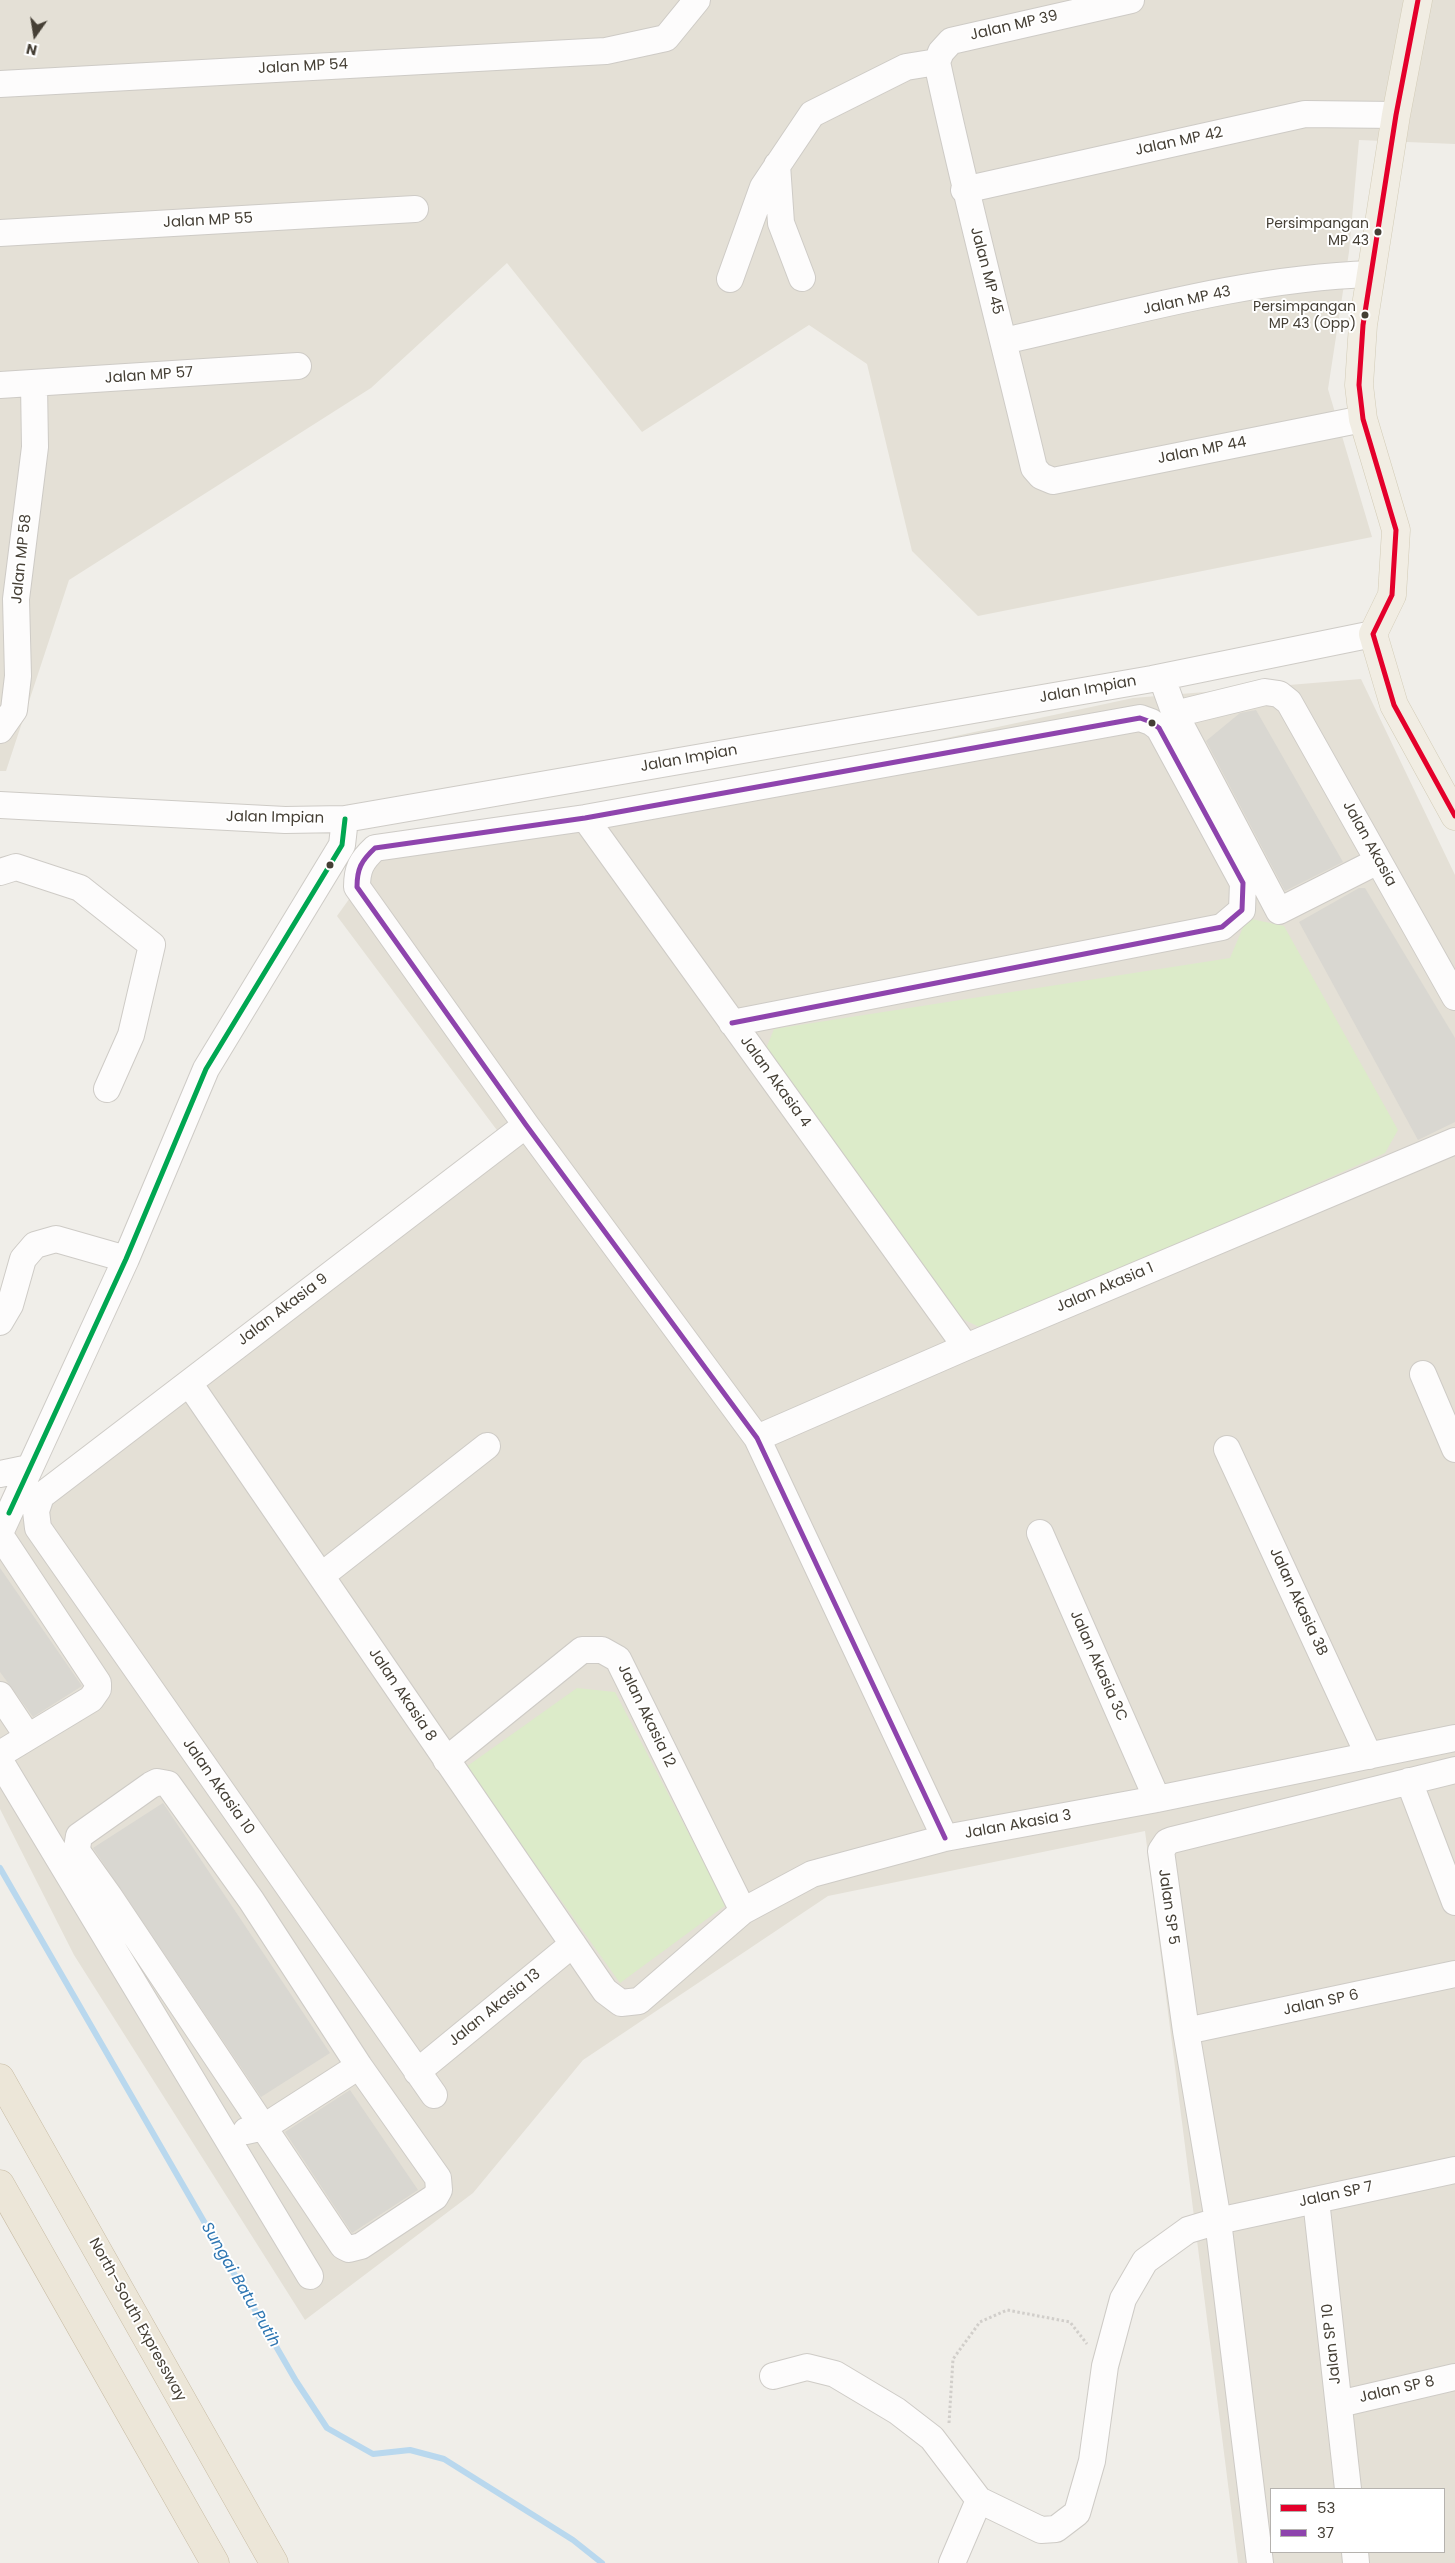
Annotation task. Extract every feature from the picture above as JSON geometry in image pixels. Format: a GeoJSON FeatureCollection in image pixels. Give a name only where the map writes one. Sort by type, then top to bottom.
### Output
{"type":"FeatureCollection","features":[{"type":"Feature","properties":{"kind":"highway","name":"North–South Expressway"},"geometry":{"type":"LineString","coordinates":[[0,2078],[274,2563]]}},
{"type":"Feature","properties":{"kind":"highway"},"geometry":{"type":"LineString","coordinates":[[0,2184],[215,2563]]}},
{"type":"Feature","properties":{"kind":"main road"},"geometry":{"type":"LineString","coordinates":[[1418,0],[1396,115],[1363,326],[1359,385],[1363,419],[1396,530],[1392,595],[1373,634],[1394,706],[1455,816]]}},
{"type":"Feature","properties":{"kind":"street","name":"Jalan MP 54"},"geometry":{"type":"LineString","coordinates":[[0,84],[606,50],[666,38],[697,0]]}},
{"type":"Feature","properties":{"kind":"street","name":"Jalan MP 39"},"geometry":{"type":"LineString","coordinates":[[937,62],[941,52],[951,40],[1124,1]]}},
{"type":"Feature","properties":{"kind":"street"},"geometry":{"type":"LineString","coordinates":[[730,278],[762,186],[812,114],[906,67],[937,62]]}},
{"type":"Feature","properties":{"kind":"street","name":"Jalan MP 45"},"geometry":{"type":"LineString","coordinates":[[937,62],[964,190],[1004,341],[1034,468],[1041,476]]}},
{"type":"Feature","properties":{"kind":"street","name":"Jalan MP 42"},"geometry":{"type":"LineString","coordinates":[[964,190],[1305,114],[1396,115]]}},
{"type":"Feature","properties":{"kind":"street"},"geometry":{"type":"LineString","coordinates":[[777,165],[781,223],[802,278]]}},
{"type":"Feature","properties":{"kind":"street","name":"Jalan MP 55"},"geometry":{"type":"LineString","coordinates":[[0,233],[415,209]]}},
{"type":"Feature","properties":{"kind":"street","name":"Jalan MP 43"},"geometry":{"type":"LineString","coordinates":[[1004,341],[1260,285],[1340,275],[1371,274]]}},
{"type":"Feature","properties":{"kind":"street","name":"Jalan MP 57"},"geometry":{"type":"LineString","coordinates":[[0,385],[298,366]]}},
{"type":"Feature","properties":{"kind":"street","name":"Jalan MP 58"},"geometry":{"type":"LineString","coordinates":[[0,730],[14,710],[18,676],[16,599],[35,447],[34,384]]}},
{"type":"Feature","properties":{"kind":"street","name":"Jalan MP 44"},"geometry":{"type":"LineString","coordinates":[[1041,476],[1053,481],[1363,419]]}},
{"type":"Feature","properties":{"kind":"street","name":"Jalan Impian"},"geometry":{"type":"LineString","coordinates":[[0,805],[285,820],[345,819],[1162,678],[1373,634]]}},
{"type":"Feature","properties":{"kind":"street"},"geometry":{"type":"LineString","coordinates":[[732,1022],[1222,927],[1242,910],[1243,883],[1159,728],[1163,718],[1162,678]]}},
{"type":"Feature","properties":{"kind":"street","name":"Jalan Akasia"},"geometry":{"type":"LineString","coordinates":[[1163,718],[1265,692],[1279,694],[1289,702],[1455,997]]}},
{"type":"Feature","properties":{"kind":"street"},"geometry":{"type":"LineString","coordinates":[[945,1838],[757,1438],[526,1125],[357,888],[357,872],[363,859],[375,848],[585,818],[1140,718],[1163,718]]}},
{"type":"Feature","properties":{"kind":"street"},"geometry":{"type":"LineString","coordinates":[[1163,718],[1279,911],[1378,861]]}},
{"type":"Feature","properties":{"kind":"street","name":"Jalan Akasia 4"},"geometry":{"type":"LineString","coordinates":[[585,818],[966,1347]]}},
{"type":"Feature","properties":{"kind":"street"},"geometry":{"type":"LineString","coordinates":[[0,1754],[91,1699],[98,1689],[98,1683],[0,1534],[126,1259],[206,1069],[342,845],[345,819]]}},
{"type":"Feature","properties":{"kind":"street"},"geometry":{"type":"LineString","coordinates":[[0,872],[16,867],[80,888],[152,945],[132,1035],[107,1089]]}},
{"type":"Feature","properties":{"kind":"street","name":"Jalan Akasia 9"},"geometry":{"type":"LineString","coordinates":[[41,1496],[526,1125]]}},
{"type":"Feature","properties":{"kind":"street","name":"Jalan Akasia 1"},"geometry":{"type":"LineString","coordinates":[[757,1438],[966,1347],[1455,1141]]}},
{"type":"Feature","properties":{"kind":"street"},"geometry":{"type":"LineString","coordinates":[[0,1322],[10,1305],[24,1259],[35,1245],[56,1239],[126,1259]]}},
{"type":"Feature","properties":{"kind":"street"},"geometry":{"type":"LineString","coordinates":[[1423,1374],[1455,1449]]}},
{"type":"Feature","properties":{"kind":"street","name":"Jalan Akasia 8"},"geometry":{"type":"LineString","coordinates":[[189,1382],[605,1991],[621,2002]]}},
{"type":"Feature","properties":{"kind":"street"},"geometry":{"type":"LineString","coordinates":[[321,1576],[487,1446]]}},
{"type":"Feature","properties":{"kind":"street","name":"Jalan Akasia 3B"},"geometry":{"type":"LineString","coordinates":[[1227,1449],[1369,1756]]}},
{"type":"Feature","properties":{"kind":"street"},"geometry":{"type":"LineString","coordinates":[[0,1474],[29,1468]]}},
{"type":"Feature","properties":{"kind":"street","name":"Jalan Akasia 10"},"geometry":{"type":"LineString","coordinates":[[41,1496],[36,1511],[38,1528],[434,2095]]}},
{"type":"Feature","properties":{"kind":"street","name":"Jalan Akasia 3C"},"geometry":{"type":"LineString","coordinates":[[1040,1533],[1157,1799]]}},
{"type":"Feature","properties":{"kind":"street","name":"Jalan Akasia 12"},"geometry":{"type":"LineString","coordinates":[[446,1760],[582,1650],[602,1650],[618,1659],[743,1911]]}},
{"type":"Feature","properties":{"kind":"street"},"geometry":{"type":"LineString","coordinates":[[0,1695],[28,1736]]}},
{"type":"Feature","properties":{"kind":"street","name":"Jalan Akasia 3"},"geometry":{"type":"LineString","coordinates":[[621,2002],[639,2002],[743,1911],[812,1874],[945,1838],[1157,1799],[1455,1738]]}},
{"type":"Feature","properties":{"kind":"street"},"geometry":{"type":"LineString","coordinates":[[0,1761],[97,1899],[264,2127],[339,2242],[349,2248],[361,2246],[435,2197],[439,2190],[438,2178],[359,2066],[251,1900],[168,1784],[157,1782],[151,1785],[79,1836],[77,1848],[97,1899],[226,2136],[310,2276]]}},
{"type":"Feature","properties":{"kind":"street"},"geometry":{"type":"LineString","coordinates":[[1455,1770],[1409,1781],[1455,1902]]}},
{"type":"Feature","properties":{"kind":"street","name":"Jalan SP 5"},"geometry":{"type":"LineString","coordinates":[[1260,2563],[1218,2221],[1186,2031],[1161,1857],[1163,1846],[1172,1840],[1409,1781]]}},
{"type":"Feature","properties":{"kind":"street","name":"Jalan Akasia 13"},"geometry":{"type":"LineString","coordinates":[[417,2072],[573,1944]]}},
{"type":"Feature","properties":{"kind":"street","name":"Jalan SP 6"},"geometry":{"type":"LineString","coordinates":[[1186,2031],[1455,1974]]}},
{"type":"Feature","properties":{"kind":"street"},"geometry":{"type":"LineString","coordinates":[[226,2136],[264,2127],[359,2066]]}},
{"type":"Feature","properties":{"kind":"street","name":"Jalan SP 7"},"geometry":{"type":"LineString","coordinates":[[979,2500],[1041,2530],[1056,2529],[1077,2513],[1092,2461],[1104,2366],[1123,2299],[1145,2261],[1188,2230],[1218,2221],[1455,2170]]}},
{"type":"Feature","properties":{"kind":"street","name":"Jalan SP 10"},"geometry":{"type":"LineString","coordinates":[[1316,2200],[1348,2488]]}},
{"type":"Feature","properties":{"kind":"street"},"geometry":{"type":"LineString","coordinates":[[773,2376],[807,2367],[835,2374],[896,2412],[932,2438],[979,2500],[952,2563]]}},
{"type":"Feature","properties":{"kind":"street","name":"Jalan SP 8"},"geometry":{"type":"LineString","coordinates":[[1339,2404],[1455,2377]]}},
{"type":"Feature","properties":{"kind":"path"},"geometry":{"type":"LineString","coordinates":[[940,2449],[949,2427],[953,2359],[980,2322],[1007,2310],[1070,2322],[1104,2366]]}},
{"type":"Feature","properties":{"kind":"shaded area"},"geometry":{"type":"Polygon","coordinates":[[[0,0],[1455,0],[1455,144],[1359,140],[1349,252],[1328,389],[1372,537],[978,616],[912,551],[867,364],[809,325],[642,432],[507,263],[371,388],[69,580],[6,771],[0,771],[0,0]]]}},
{"type":"Feature","properties":{"kind":"shaded area"},"geometry":{"type":"Polygon","coordinates":[[[1361,679],[1455,875],[1455,2563],[1238,2563],[1145,1831],[828,1896],[583,2060],[473,2193],[305,2320],[74,1955],[0,1809],[0,1518],[505,1141],[337,916],[377,860],[1133,698],[1361,679]]]}},
{"type":"Feature","properties":{"kind":"green space"},"geometry":{"type":"Polygon","coordinates":[[[1247,918],[1284,926],[1398,1130],[1385,1153],[985,1330],[961,1318],[765,1051],[774,1029],[1230,958],[1247,918]]]}},
{"type":"Feature","properties":{"kind":"green space"},"geometry":{"type":"Polygon","coordinates":[[[577,1688],[615,1692],[726,1905],[620,1983],[466,1767],[577,1688]]]}},
{"type":"Feature","properties":{"kind":"building"},"geometry":{"type":"Polygon","coordinates":[[[1256,710],[1343,862],[1285,891],[1206,741],[1240,713],[1256,710]]]}},
{"type":"Feature","properties":{"kind":"building"},"geometry":{"type":"Polygon","coordinates":[[[1359,888],[1365,888],[1455,1038],[1455,1122],[1418,1140],[1299,922],[1359,888]]]}},
{"type":"Feature","properties":{"kind":"building"},"geometry":{"type":"Polygon","coordinates":[[[0,1568],[82,1686],[33,1717],[0,1672],[0,1568]]]}},
{"type":"Feature","properties":{"kind":"building"},"geometry":{"type":"Polygon","coordinates":[[[163,1803],[330,2053],[261,2097],[93,1848],[163,1803]]]}},
{"type":"Feature","properties":{"kind":"building"},"geometry":{"type":"Polygon","coordinates":[[[350,2090],[418,2190],[352,2233],[285,2132],[350,2090]]]}},
{"type":"Feature","properties":{"kind":"waterway","name":"Sungai Batu Putih"},"geometry":{"type":"LineString","coordinates":[[0,1868],[296,2381],[327,2428],[373,2454],[410,2450],[444,2459],[573,2540],[602,2563]]}},
{"type":"Feature","properties":{"kind":"transit line","name":"53"},"geometry":{"type":"LineString","coordinates":[[1418,0],[1396,115],[1363,325],[1359,385],[1363,419],[1396,530],[1392,595],[1373,634],[1394,705],[1455,816]]}},
{"type":"Feature","properties":{"kind":"transit line","name":"37"},"geometry":{"type":"LineString","coordinates":[[732,1023],[1222,927],[1242,910],[1243,883],[1159,728],[1151,722],[1140,718],[585,818],[375,848],[363,861],[359,870],[357,887],[526,1125],[757,1438],[945,1838]]}},
{"type":"Feature","properties":{"kind":"transit line"},"geometry":{"type":"LineString","coordinates":[[9,1513],[126,1259],[206,1069],[342,845],[345,819]]}},
{"type":"Feature","properties":{"kind":"place","name":"Persimpangan MP 43"},"geometry":{"type":"Point","coordinates":[1378,232]}},
{"type":"Feature","properties":{"kind":"place","name":"Persimpangan MP 43 (Opp)"},"geometry":{"type":"Point","coordinates":[1365,315]}}]}
